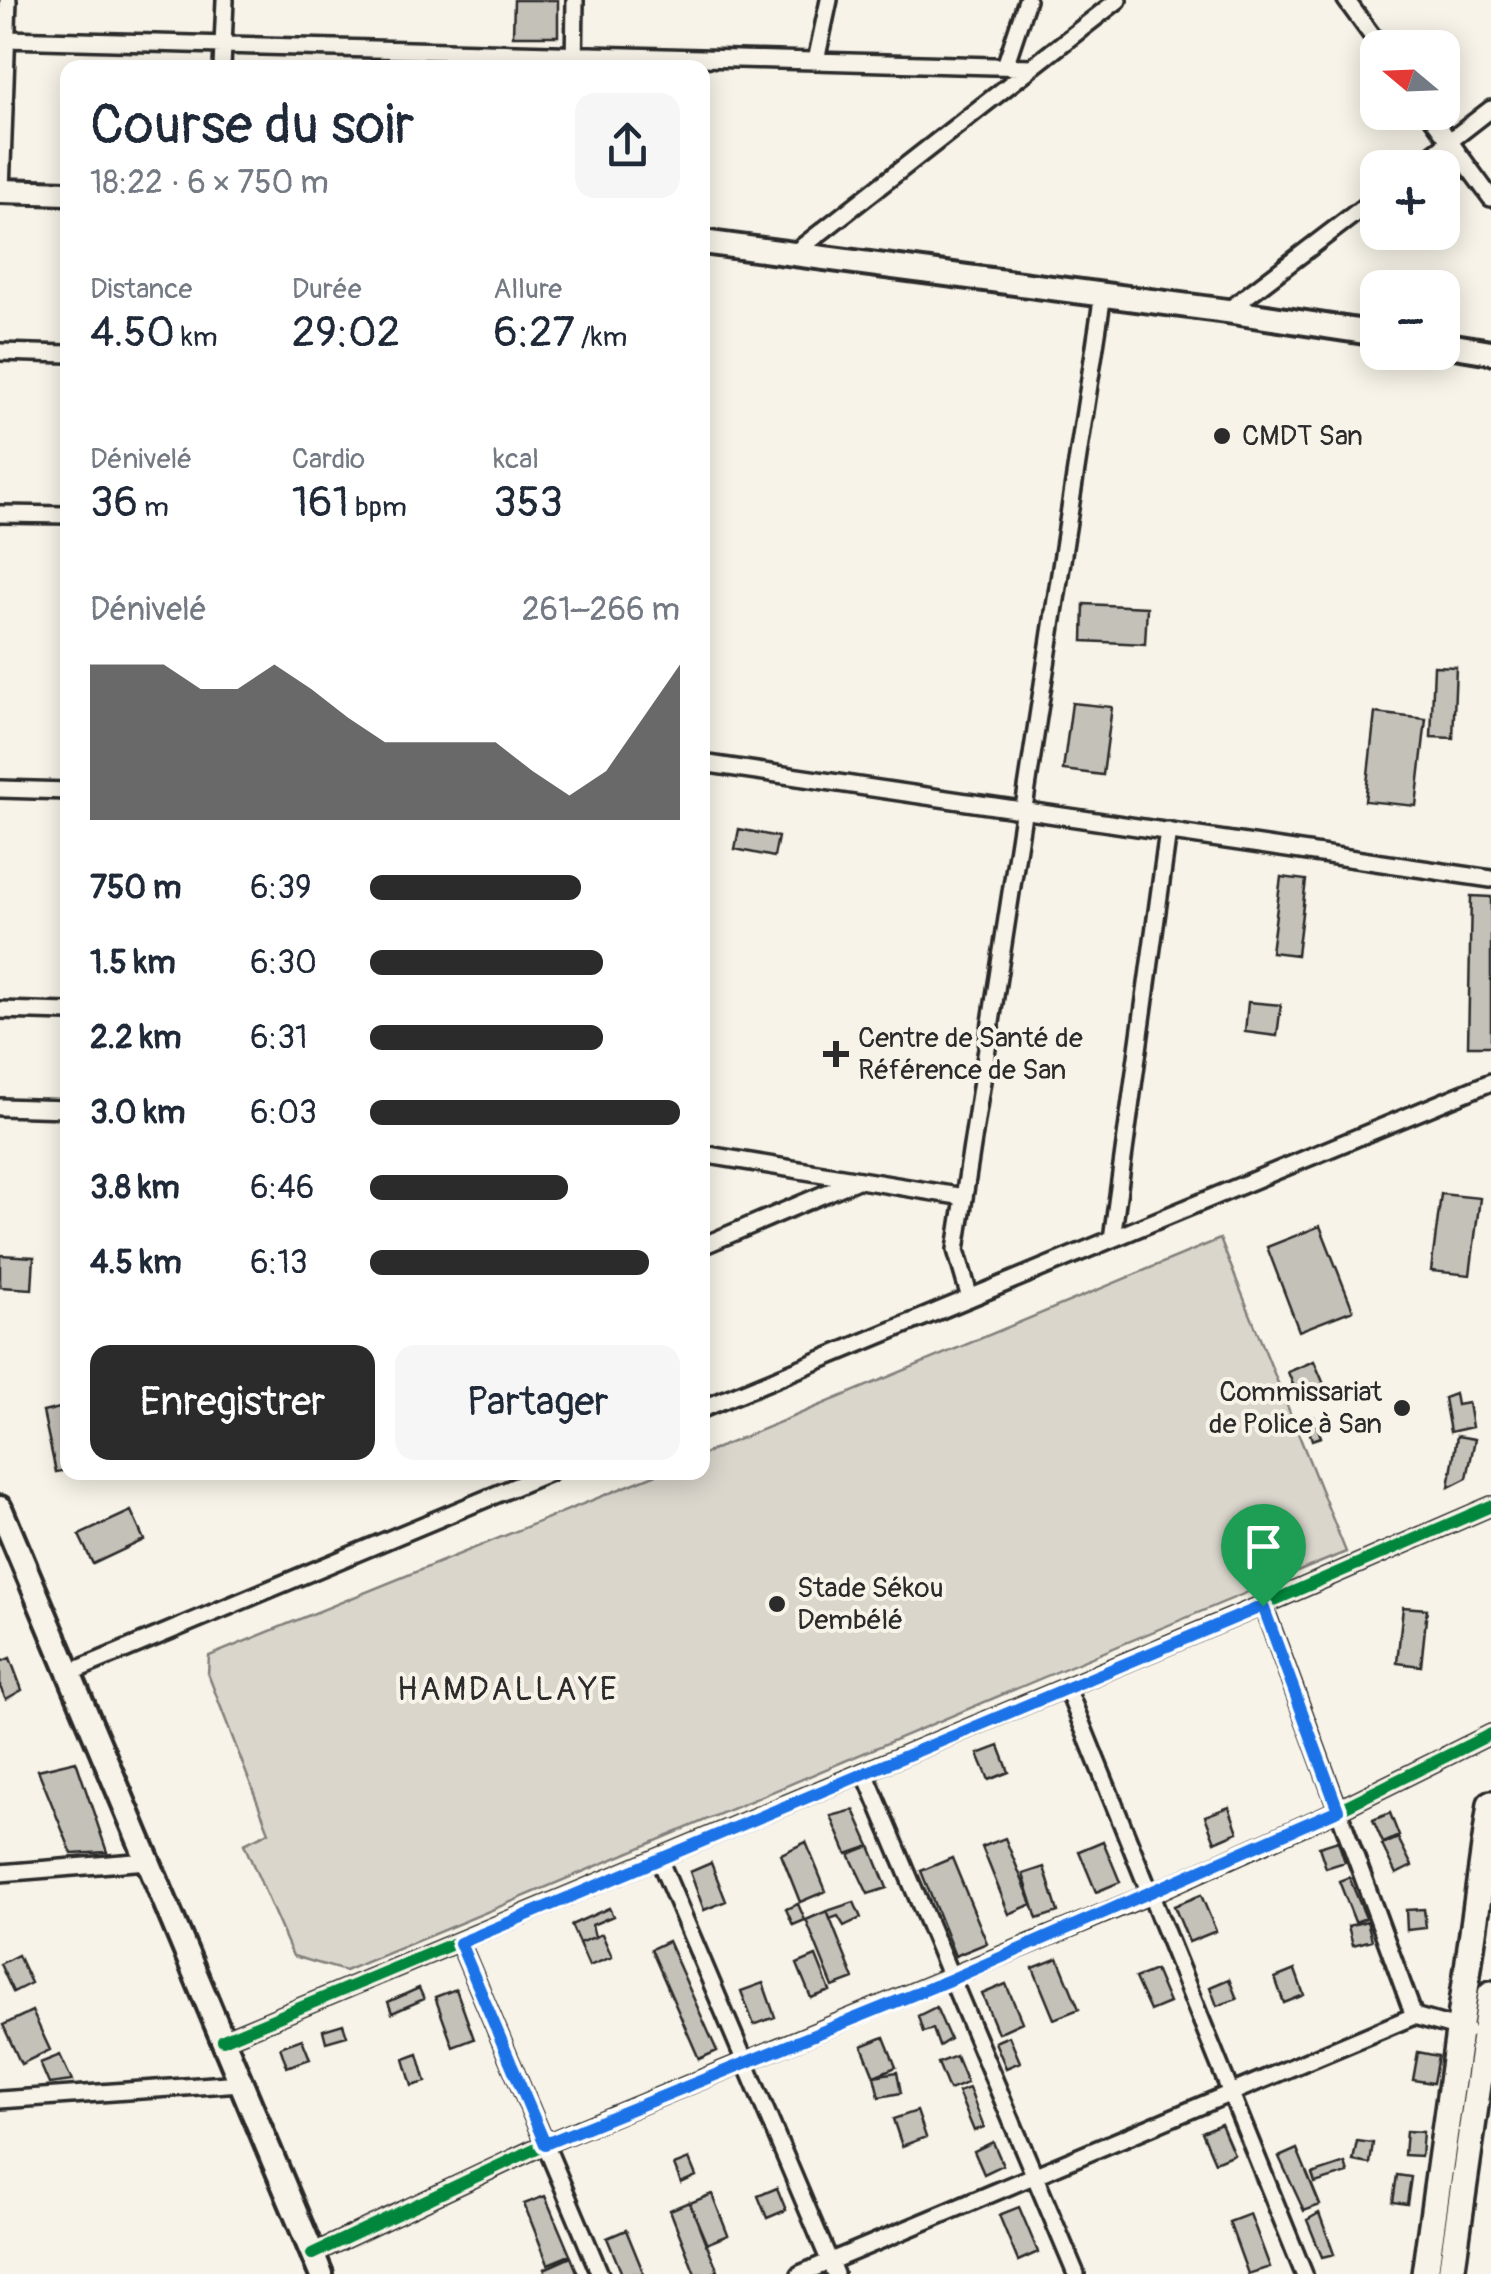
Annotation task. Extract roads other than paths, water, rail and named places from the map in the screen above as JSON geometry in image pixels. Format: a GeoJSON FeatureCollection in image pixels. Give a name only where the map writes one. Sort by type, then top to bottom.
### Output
{"type":"FeatureCollection","features":[{"type":"Feature","properties":{"kind":"main road"},"geometry":{"type":"LineString","coordinates":[[0,191],[60,193]]}},
{"type":"Feature","properties":{"kind":"main road"},"geometry":{"type":"LineString","coordinates":[[710,243],[1360,331]]}},
{"type":"Feature","properties":{"kind":"main road"},"geometry":{"type":"LineString","coordinates":[[1460,347],[1491,352]]}},
{"type":"Feature","properties":{"kind":"main road"},"geometry":{"type":"LineString","coordinates":[[0,1508],[317,2264]]}},
{"type":"Feature","properties":{"kind":"main road"},"geometry":{"type":"LineString","coordinates":[[1424,2274],[1459,2029],[1480,1962],[1491,1804]]}},
{"type":"Feature","properties":{"kind":"main road"},"geometry":{"type":"LineString","coordinates":[[1451,2274],[1491,1994]]}},
{"type":"Feature","properties":{"kind":"street"},"geometry":{"type":"LineString","coordinates":[[0,191],[8,0]]}},
{"type":"Feature","properties":{"kind":"street"},"geometry":{"type":"LineString","coordinates":[[222,60],[225,0]]}},
{"type":"Feature","properties":{"kind":"street"},"geometry":{"type":"LineString","coordinates":[[574,60],[575,0]]}},
{"type":"Feature","properties":{"kind":"street"},"geometry":{"type":"LineString","coordinates":[[816,61],[830,0]]}},
{"type":"Feature","properties":{"kind":"street"},"geometry":{"type":"LineString","coordinates":[[1006,66],[1027,0]]}},
{"type":"Feature","properties":{"kind":"street"},"geometry":{"type":"LineString","coordinates":[[793,254],[1118,0]]}},
{"type":"Feature","properties":{"kind":"street"},"geometry":{"type":"LineString","coordinates":[[1346,0],[1368,30]]}},
{"type":"Feature","properties":{"kind":"street"},"geometry":{"type":"LineString","coordinates":[[6,39],[552,60]]}},
{"type":"Feature","properties":{"kind":"street"},"geometry":{"type":"LineString","coordinates":[[710,61],[1032,67]]}},
{"type":"Feature","properties":{"kind":"street"},"geometry":{"type":"LineString","coordinates":[[1437,150],[1491,109]]}},
{"type":"Feature","properties":{"kind":"street"},"geometry":{"type":"LineString","coordinates":[[1441,130],[1491,198]]}},
{"type":"Feature","properties":{"kind":"street"},"geometry":{"type":"LineString","coordinates":[[1227,311],[1360,210]]}},
{"type":"Feature","properties":{"kind":"street"},"geometry":{"type":"LineString","coordinates":[[970,1298],[956,1250],[1103,294]]}},
{"type":"Feature","properties":{"kind":"street"},"geometry":{"type":"LineString","coordinates":[[0,352],[60,354]]}},
{"type":"Feature","properties":{"kind":"street"},"geometry":{"type":"LineString","coordinates":[[0,514],[60,515]]}},
{"type":"Feature","properties":{"kind":"street"},"geometry":{"type":"LineString","coordinates":[[710,764],[1491,879]]}},
{"type":"Feature","properties":{"kind":"street"},"geometry":{"type":"LineString","coordinates":[[0,789],[60,790]]}},
{"type":"Feature","properties":{"kind":"street"},"geometry":{"type":"LineString","coordinates":[[1112,1239],[1168,831]]}},
{"type":"Feature","properties":{"kind":"street"},"geometry":{"type":"LineString","coordinates":[[0,1010],[60,1012]]}},
{"type":"Feature","properties":{"kind":"street"},"geometry":{"type":"LineString","coordinates":[[710,1406],[1491,1082]]}},
{"type":"Feature","properties":{"kind":"street"},"geometry":{"type":"LineString","coordinates":[[0,1108],[60,1109]]}},
{"type":"Feature","properties":{"kind":"street"},"geometry":{"type":"LineString","coordinates":[[710,1155],[964,1197]]}},
{"type":"Feature","properties":{"kind":"street"},"geometry":{"type":"LineString","coordinates":[[710,1243],[859,1180]]}},
{"type":"Feature","properties":{"kind":"street"},"geometry":{"type":"LineString","coordinates":[[69,1673],[531,1480]]}},
{"type":"Feature","properties":{"kind":"street"},"geometry":{"type":"LineString","coordinates":[[223,2040],[1263,1606],[1491,1506]]}},
{"type":"Feature","properties":{"kind":"street"},"geometry":{"type":"LineString","coordinates":[[1263,1606],[1414,2016]]}},
{"type":"Feature","properties":{"kind":"street"},"geometry":{"type":"LineString","coordinates":[[1067,1688],[1304,2274]]}},
{"type":"Feature","properties":{"kind":"street"},"geometry":{"type":"LineString","coordinates":[[317,2264],[545,2144],[1150,1894],[1338,1810],[1491,1734]]}},
{"type":"Feature","properties":{"kind":"street"},"geometry":{"type":"LineString","coordinates":[[865,1773],[1076,2274]]}},
{"type":"Feature","properties":{"kind":"street"},"geometry":{"type":"LineString","coordinates":[[660,1859],[832,2268]]}},
{"type":"Feature","properties":{"kind":"street"},"geometry":{"type":"LineString","coordinates":[[0,1872],[147,1860]]}},
{"type":"Feature","properties":{"kind":"street"},"geometry":{"type":"LineString","coordinates":[[460,1943],[600,2274]]}},
{"type":"Feature","properties":{"kind":"street"},"geometry":{"type":"LineString","coordinates":[[800,2274],[832,2268],[1034,2174],[1414,2016],[1484,2036]]}},
{"type":"Feature","properties":{"kind":"street"},"geometry":{"type":"LineString","coordinates":[[0,2100],[241,2083]]}},
{"type":"Feature","properties":{"kind":"place","name":"CMDT San"},"geometry":{"type":"Point","coordinates":[1222,436]}},
{"type":"Feature","properties":{"kind":"place","name":"Centre de Santé de Référence de San"},"geometry":{"type":"Point","coordinates":[836,1054]}},
{"type":"Feature","properties":{"kind":"place","name":"Commissariat de Police à San"},"geometry":{"type":"Point","coordinates":[1402,1408]}},
{"type":"Feature","properties":{"kind":"place","name":"Stade Sékou Dembélé"},"geometry":{"type":"Point","coordinates":[777,1604]}},
{"type":"Feature","properties":{"kind":"district","name":"HAMDALLAYE"},"geometry":{"type":"Point","coordinates":[508,1690]}}]}
